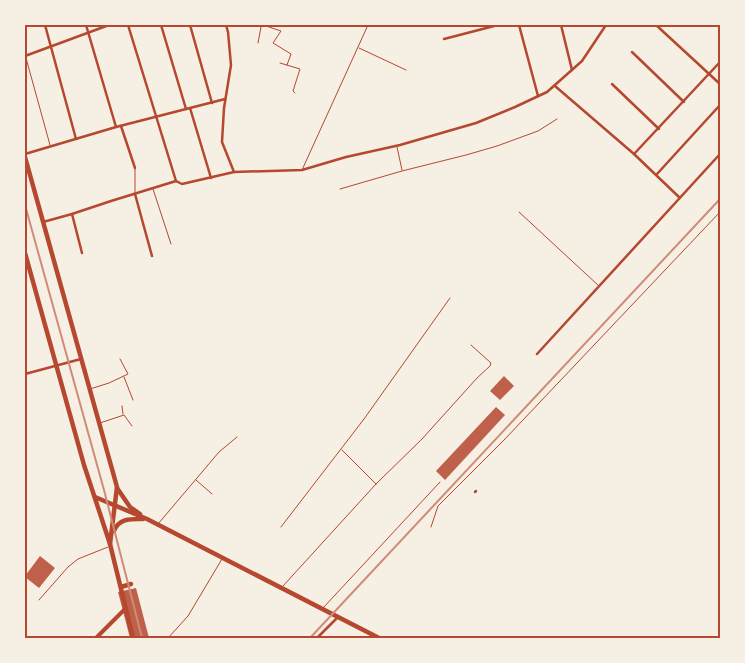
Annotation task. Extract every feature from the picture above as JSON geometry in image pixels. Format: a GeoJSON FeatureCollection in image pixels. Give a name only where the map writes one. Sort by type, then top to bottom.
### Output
{"type":"FeatureCollection","features":[{"type":"Feature","properties":{"kind":"highway"},"geometry":{"type":"LineString","coordinates":[[25,155],[117,488],[130,507],[147,519]]}},
{"type":"Feature","properties":{"kind":"highway"},"geometry":{"type":"LineString","coordinates":[[25,253],[84,465],[110,545],[133,638]]}},
{"type":"Feature","properties":{"kind":"highway"},"geometry":{"type":"LineString","coordinates":[[110,545],[117,488]]}},
{"type":"Feature","properties":{"kind":"highway"},"geometry":{"type":"LineString","coordinates":[[94,497],[158,524],[379,638]]}},
{"type":"Feature","properties":{"kind":"highway"},"geometry":{"type":"LineString","coordinates":[[110,545],[116,526],[119,523],[131,518],[147,519]]}},
{"type":"Feature","properties":{"kind":"highway"},"geometry":{"type":"LineString","coordinates":[[121,587],[131,584]]}},
{"type":"Feature","properties":{"kind":"street"},"geometry":{"type":"LineString","coordinates":[[44,25],[76,139]]}},
{"type":"Feature","properties":{"kind":"street"},"geometry":{"type":"LineString","coordinates":[[86,25],[116,127]]}},
{"type":"Feature","properties":{"kind":"street"},"geometry":{"type":"LineString","coordinates":[[25,56],[109,25]]}},
{"type":"Feature","properties":{"kind":"street"},"geometry":{"type":"LineString","coordinates":[[128,25],[176,181]]}},
{"type":"Feature","properties":{"kind":"street"},"geometry":{"type":"LineString","coordinates":[[161,25],[211,178]]}},
{"type":"Feature","properties":{"kind":"street"},"geometry":{"type":"LineString","coordinates":[[190,25],[212,102]]}},
{"type":"Feature","properties":{"kind":"street"},"geometry":{"type":"LineString","coordinates":[[226,25],[231,65],[225,99],[222,142],[234,172]]}},
{"type":"Feature","properties":{"kind":"street"},"geometry":{"type":"LineString","coordinates":[[444,39],[498,25]]}},
{"type":"Feature","properties":{"kind":"street"},"geometry":{"type":"LineString","coordinates":[[519,25],[538,96]]}},
{"type":"Feature","properties":{"kind":"street"},"geometry":{"type":"LineString","coordinates":[[561,25],[572,70]]}},
{"type":"Feature","properties":{"kind":"street"},"geometry":{"type":"LineString","coordinates":[[43,222],[176,181],[182,184],[234,172],[302,170],[476,124],[547,92],[555,86],[582,60],[606,25]]}},
{"type":"Feature","properties":{"kind":"street"},"geometry":{"type":"LineString","coordinates":[[656,25],[720,84]]}},
{"type":"Feature","properties":{"kind":"street"},"geometry":{"type":"LineString","coordinates":[[632,52],[684,102]]}},
{"type":"Feature","properties":{"kind":"street"},"geometry":{"type":"LineString","coordinates":[[634,154],[720,62]]}},
{"type":"Feature","properties":{"kind":"street"},"geometry":{"type":"LineString","coordinates":[[612,84],[659,129]]}},
{"type":"Feature","properties":{"kind":"street"},"geometry":{"type":"LineString","coordinates":[[555,86],[634,154],[680,198]]}},
{"type":"Feature","properties":{"kind":"street"},"geometry":{"type":"LineString","coordinates":[[25,155],[116,127],[225,99]]}},
{"type":"Feature","properties":{"kind":"street"},"geometry":{"type":"LineString","coordinates":[[656,175],[720,105]]}},
{"type":"Feature","properties":{"kind":"street"},"geometry":{"type":"LineString","coordinates":[[122,126],[135,168]]}},
{"type":"Feature","properties":{"kind":"street"},"geometry":{"type":"LineString","coordinates":[[537,354],[720,154]]}},
{"type":"Feature","properties":{"kind":"street"},"geometry":{"type":"LineString","coordinates":[[135,194],[152,256]]}},
{"type":"Feature","properties":{"kind":"street"},"geometry":{"type":"LineString","coordinates":[[72,214],[82,253]]}},
{"type":"Feature","properties":{"kind":"street"},"geometry":{"type":"LineString","coordinates":[[25,374],[81,359]]}},
{"type":"Feature","properties":{"kind":"street"},"geometry":{"type":"LineString","coordinates":[[96,638],[126,608]]}},
{"type":"Feature","properties":{"kind":"street"},"geometry":{"type":"LineString","coordinates":[[317,638],[338,617]]}},
{"type":"Feature","properties":{"kind":"lane"},"geometry":{"type":"LineString","coordinates":[[258,43],[262,25],[282,31],[273,42],[291,54],[288,65]]}},
{"type":"Feature","properties":{"kind":"lane"},"geometry":{"type":"LineString","coordinates":[[302,170],[368,25]]}},
{"type":"Feature","properties":{"kind":"lane"},"geometry":{"type":"LineString","coordinates":[[358,48],[406,70]]}},
{"type":"Feature","properties":{"kind":"lane"},"geometry":{"type":"LineString","coordinates":[[25,56],[51,146]]}},
{"type":"Feature","properties":{"kind":"lane"},"geometry":{"type":"LineString","coordinates":[[280,63],[300,69],[293,91],[295,93]]}},
{"type":"Feature","properties":{"kind":"lane"},"geometry":{"type":"LineString","coordinates":[[340,189],[497,146],[538,131],[556,119]]}},
{"type":"Feature","properties":{"kind":"lane"},"geometry":{"type":"LineString","coordinates":[[396,146],[402,171]]}},
{"type":"Feature","properties":{"kind":"lane"},"geometry":{"type":"LineString","coordinates":[[135,168],[135,194]]}},
{"type":"Feature","properties":{"kind":"lane"},"geometry":{"type":"LineString","coordinates":[[153,188],[171,244]]}},
{"type":"Feature","properties":{"kind":"lane"},"geometry":{"type":"LineString","coordinates":[[519,212],[599,286]]}},
{"type":"Feature","properties":{"kind":"lane"},"geometry":{"type":"LineString","coordinates":[[281,527],[342,449],[450,298]]}},
{"type":"Feature","properties":{"kind":"lane"},"geometry":{"type":"LineString","coordinates":[[281,588],[376,484],[422,439],[490,366],[491,363],[471,345]]}},
{"type":"Feature","properties":{"kind":"lane"},"geometry":{"type":"LineString","coordinates":[[90,390],[128,374],[120,359]]}},
{"type":"Feature","properties":{"kind":"lane"},"geometry":{"type":"LineString","coordinates":[[124,376],[132,400]]}},
{"type":"Feature","properties":{"kind":"lane"},"geometry":{"type":"LineString","coordinates":[[122,406],[124,415],[132,426]]}},
{"type":"Feature","properties":{"kind":"lane"},"geometry":{"type":"LineString","coordinates":[[99,423],[124,415]]}},
{"type":"Feature","properties":{"kind":"lane"},"geometry":{"type":"LineString","coordinates":[[158,524],[219,452],[237,437]]}},
{"type":"Feature","properties":{"kind":"lane"},"geometry":{"type":"LineString","coordinates":[[342,449],[376,484]]}},
{"type":"Feature","properties":{"kind":"lane"},"geometry":{"type":"LineString","coordinates":[[195,479],[212,494]]}},
{"type":"Feature","properties":{"kind":"lane"},"geometry":{"type":"LineString","coordinates":[[322,609],[440,482]]}},
{"type":"Feature","properties":{"kind":"lane"},"geometry":{"type":"LineString","coordinates":[[39,600],[78,559],[110,545]]}},
{"type":"Feature","properties":{"kind":"lane"},"geometry":{"type":"LineString","coordinates":[[168,638],[188,616],[223,558]]}},
{"type":"Feature","properties":{"kind":"path"},"geometry":{"type":"LineString","coordinates":[[431,527],[438,506],[505,439],[720,212]]}},
{"type":"Feature","properties":{"kind":"building"},"geometry":{"type":"Polygon","coordinates":[[[504,376],[514,386],[500,400],[490,391],[504,376]]]}},
{"type":"Feature","properties":{"kind":"building"},"geometry":{"type":"Polygon","coordinates":[[[496,407],[505,415],[445,480],[436,471],[496,407]]]}},
{"type":"Feature","properties":{"kind":"building"},"geometry":{"type":"Polygon","coordinates":[[[40,556],[55,568],[39,588],[25,576],[40,556]]]}},
{"type":"Feature","properties":{"kind":"building"},"geometry":{"type":"Polygon","coordinates":[[[136,588],[149,638],[130,638],[118,592],[136,588]]]}},
{"type":"Feature","properties":{"kind":"railway"},"geometry":{"type":"LineString","coordinates":[[310,638],[720,199]]}},
{"type":"Feature","properties":{"kind":"railway"},"geometry":{"type":"LineString","coordinates":[[25,205],[104,490],[142,638]]}}]}
